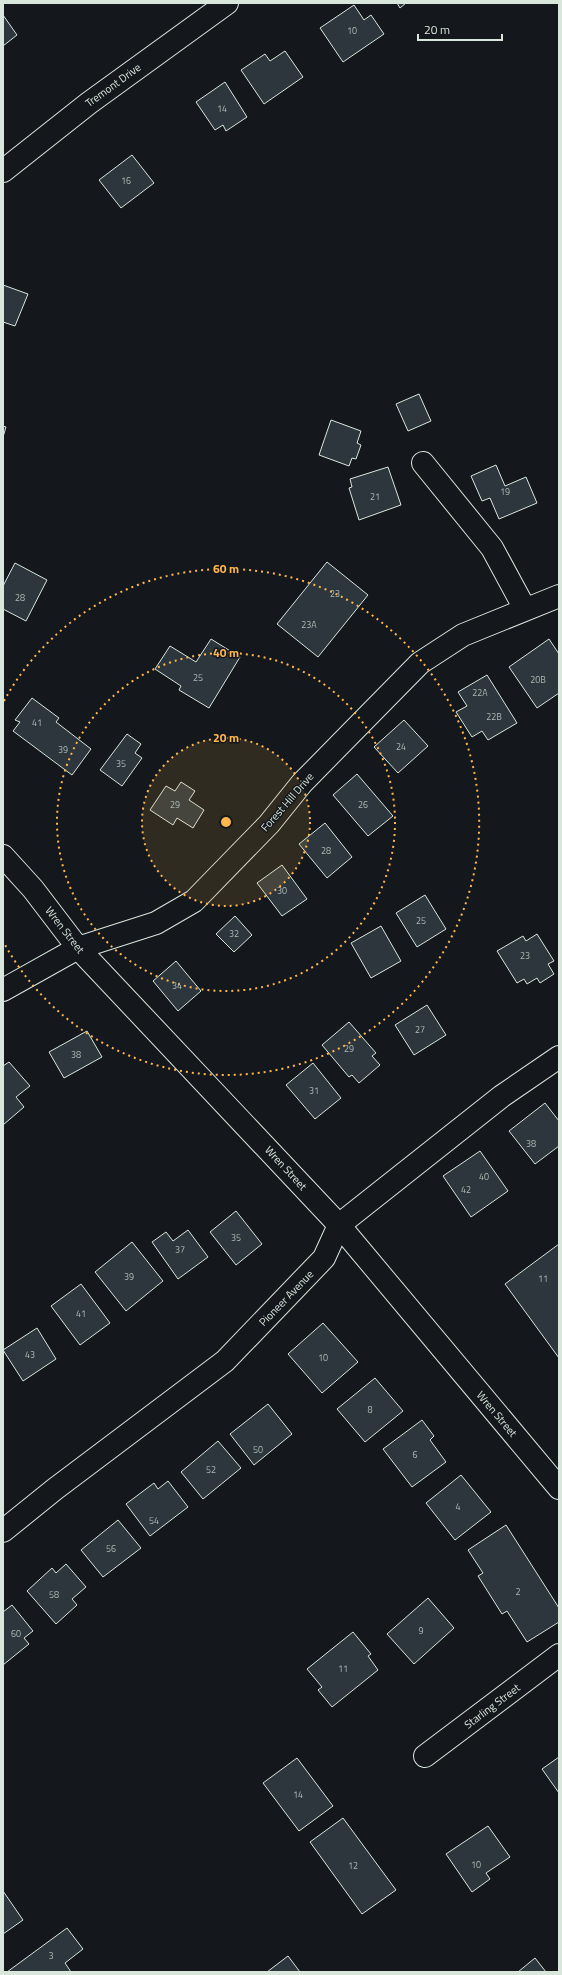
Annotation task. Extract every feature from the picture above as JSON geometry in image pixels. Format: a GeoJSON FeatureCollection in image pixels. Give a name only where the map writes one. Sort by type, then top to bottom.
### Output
{"type":"FeatureCollection","features":[{"type":"Feature","properties":{"kind":"street","name":"Tremont Drive"},"geometry":{"type":"LineString","coordinates":[[3,171],[89,103],[227,3]]}},
{"type":"Feature","properties":{"kind":"street"},"geometry":{"type":"LineString","coordinates":[[423,463],[492,548],[525,609]]}},
{"type":"Feature","properties":{"kind":"street","name":"Forest Hill Drive"},"geometry":{"type":"LineString","coordinates":[[3,990],[78,948],[156,923],[194,901],[263,830],[302,783],[420,663],[463,635],[559,596]]}},
{"type":"Feature","properties":{"kind":"street","name":"Wren Street"},"geometry":{"type":"LineString","coordinates":[[3,856],[33,889],[78,948],[339,1225],[559,1488]]}},
{"type":"Feature","properties":{"kind":"street","name":"Pioneer Avenue"},"geometry":{"type":"LineString","coordinates":[[3,1531],[55,1489],[225,1361],[324,1258],[339,1225],[502,1096],[559,1057]]}},
{"type":"Feature","properties":{"kind":"street","name":"Starling Street"},"geometry":{"type":"LineString","coordinates":[[425,1756],[559,1655]]}},
{"type":"Feature","properties":{"kind":"building"},"geometry":{"type":"Polygon","coordinates":[[[397,3],[406,3],[400,8],[397,3]]]}},
{"type":"Feature","properties":{"kind":"building"},"geometry":{"type":"Polygon","coordinates":[[[354,5],[364,20],[371,15],[384,34],[343,62],[320,28],[354,5]]]}},
{"type":"Feature","properties":{"kind":"building"},"geometry":{"type":"Polygon","coordinates":[[[3,15],[17,35],[3,46],[3,15]]]}},
{"type":"Feature","properties":{"kind":"building"},"geometry":{"type":"Polygon","coordinates":[[[285,51],[303,77],[264,104],[241,70],[265,54],[270,61],[285,51]]]}},
{"type":"Feature","properties":{"kind":"building"},"geometry":{"type":"Polygon","coordinates":[[[225,82],[247,117],[226,131],[223,125],[215,130],[196,102],[225,82]]]}},
{"type":"Feature","properties":{"kind":"building"},"geometry":{"type":"Polygon","coordinates":[[[132,155],[154,183],[121,208],[99,180],[132,155]]]}},
{"type":"Feature","properties":{"kind":"building"},"geometry":{"type":"Polygon","coordinates":[[[3,285],[28,294],[15,326],[3,322],[3,285]]]}},
{"type":"Feature","properties":{"kind":"building"},"geometry":{"type":"Polygon","coordinates":[[[419,394],[431,421],[408,431],[396,404],[419,394]]]}},
{"type":"Feature","properties":{"kind":"building"},"geometry":{"type":"Polygon","coordinates":[[[331,420],[361,431],[357,443],[361,445],[356,459],[352,458],[349,466],[319,455],[331,420]]]}},
{"type":"Feature","properties":{"kind":"building"},"geometry":{"type":"Polygon","coordinates":[[[3,426],[6,427],[3,437],[3,426]]]}},
{"type":"Feature","properties":{"kind":"building"},"geometry":{"type":"Polygon","coordinates":[[[496,465],[505,486],[526,477],[537,503],[499,519],[490,498],[482,501],[471,476],[496,465]]]}},
{"type":"Feature","properties":{"kind":"building"},"geometry":{"type":"Polygon","coordinates":[[[388,467],[401,505],[359,520],[349,488],[352,487],[350,479],[388,467]]]}},
{"type":"Feature","properties":{"kind":"building"},"geometry":{"type":"Polygon","coordinates":[[[327,562],[368,595],[318,657],[277,624],[327,562]]]}},
{"type":"Feature","properties":{"kind":"building"},"geometry":{"type":"Polygon","coordinates":[[[15,563],[47,580],[26,621],[3,609],[3,586],[15,563]]]}},
{"type":"Feature","properties":{"kind":"building"},"geometry":{"type":"Polygon","coordinates":[[[211,639],[240,657],[209,708],[179,690],[181,686],[155,669],[170,646],[196,662],[211,639]]]}},
{"type":"Feature","properties":{"kind":"building"},"geometry":{"type":"Polygon","coordinates":[[[549,639],[559,654],[559,693],[537,708],[509,667],[549,639]]]}},
{"type":"Feature","properties":{"kind":"building"},"geometry":{"type":"Polygon","coordinates":[[[487,675],[517,723],[488,740],[482,731],[472,737],[456,712],[467,706],[458,692],[487,675]]]}},
{"type":"Feature","properties":{"kind":"building"},"geometry":{"type":"Polygon","coordinates":[[[32,698],[59,718],[56,722],[91,749],[72,775],[13,731],[20,722],[15,720],[32,698]]]}},
{"type":"Feature","properties":{"kind":"building"},"geometry":{"type":"Polygon","coordinates":[[[404,720],[428,746],[398,773],[374,747],[404,720]]]}},
{"type":"Feature","properties":{"kind":"building"},"geometry":{"type":"Polygon","coordinates":[[[127,734],[141,744],[135,753],[142,758],[122,786],[100,770],[127,734]]]}},
{"type":"Feature","properties":{"kind":"building"},"geometry":{"type":"Polygon","coordinates":[[[357,774],[393,816],[368,836],[333,795],[357,774]]]}},
{"type":"Feature","properties":{"kind":"building"},"geometry":{"type":"Polygon","coordinates":[[[181,782],[195,791],[189,800],[204,810],[193,828],[177,818],[173,825],[150,810],[166,786],[175,791],[181,782]]]}},
{"type":"Feature","properties":{"kind":"building"},"geometry":{"type":"Polygon","coordinates":[[[325,823],[352,857],[327,878],[299,844],[325,823]]]}},
{"type":"Feature","properties":{"kind":"building"},"geometry":{"type":"Polygon","coordinates":[[[282,865],[307,899],[282,916],[257,883],[282,865]]]}},
{"type":"Feature","properties":{"kind":"building"},"geometry":{"type":"Polygon","coordinates":[[[425,895],[446,929],[417,947],[396,913],[425,895]]]}},
{"type":"Feature","properties":{"kind":"building"},"geometry":{"type":"Polygon","coordinates":[[[235,916],[252,935],[234,952],[216,934],[235,916]]]}},
{"type":"Feature","properties":{"kind":"building"},"geometry":{"type":"Polygon","coordinates":[[[381,926],[401,961],[371,978],[351,943],[381,926]]]}},
{"type":"Feature","properties":{"kind":"building"},"geometry":{"type":"Polygon","coordinates":[[[537,934],[554,961],[548,964],[554,974],[540,983],[537,978],[527,984],[524,979],[517,983],[497,951],[523,936],[526,941],[537,934]]]}},
{"type":"Feature","properties":{"kind":"building"},"geometry":{"type":"Polygon","coordinates":[[[176,961],[201,991],[178,1011],[153,981],[176,961]]]}},
{"type":"Feature","properties":{"kind":"building"},"geometry":{"type":"Polygon","coordinates":[[[427,1005],[446,1035],[414,1055],[395,1025],[427,1005]]]}},
{"type":"Feature","properties":{"kind":"building"},"geometry":{"type":"Polygon","coordinates":[[[349,1022],[376,1053],[372,1056],[380,1065],[359,1083],[352,1075],[349,1077],[322,1045],[349,1022]]]}},
{"type":"Feature","properties":{"kind":"building"},"geometry":{"type":"Polygon","coordinates":[[[87,1031],[102,1057],[64,1078],[49,1052],[87,1031]]]}},
{"type":"Feature","properties":{"kind":"building"},"geometry":{"type":"Polygon","coordinates":[[[9,1062],[30,1086],[16,1097],[24,1107],[3,1125],[3,1066],[9,1062]]]}},
{"type":"Feature","properties":{"kind":"building"},"geometry":{"type":"Polygon","coordinates":[[[313,1063],[341,1098],[315,1119],[286,1085],[313,1063]]]}},
{"type":"Feature","properties":{"kind":"building"},"geometry":{"type":"Polygon","coordinates":[[[545,1103],[559,1121],[559,1146],[535,1164],[509,1131],[545,1103]]]}},
{"type":"Feature","properties":{"kind":"building"},"geometry":{"type":"Polygon","coordinates":[[[480,1151],[508,1191],[471,1217],[443,1176],[480,1151]]]}},
{"type":"Feature","properties":{"kind":"building"},"geometry":{"type":"Polygon","coordinates":[[[236,1211],[262,1244],[236,1265],[210,1232],[236,1211]]]}},
{"type":"Feature","properties":{"kind":"building"},"geometry":{"type":"Polygon","coordinates":[[[188,1230],[208,1257],[178,1279],[152,1242],[166,1232],[173,1241],[188,1230]]]}},
{"type":"Feature","properties":{"kind":"building"},"geometry":{"type":"Polygon","coordinates":[[[132,1242],[163,1281],[126,1311],[95,1272],[132,1242]]]}},
{"type":"Feature","properties":{"kind":"building"},"geometry":{"type":"Polygon","coordinates":[[[559,1244],[559,1358],[505,1284],[559,1244]]]}},
{"type":"Feature","properties":{"kind":"building"},"geometry":{"type":"Polygon","coordinates":[[[81,1284],[110,1323],[80,1345],[51,1306],[81,1284]]]}},
{"type":"Feature","properties":{"kind":"building"},"geometry":{"type":"Polygon","coordinates":[[[323,1323],[358,1362],[322,1393],[288,1354],[323,1323]]]}},
{"type":"Feature","properties":{"kind":"building"},"geometry":{"type":"Polygon","coordinates":[[[37,1328],[56,1359],[23,1381],[3,1350],[37,1328]]]}},
{"type":"Feature","properties":{"kind":"building"},"geometry":{"type":"Polygon","coordinates":[[[375,1378],[403,1411],[365,1442],[337,1409],[375,1378]]]}},
{"type":"Feature","properties":{"kind":"building"},"geometry":{"type":"Polygon","coordinates":[[[268,1404],[292,1434],[254,1465],[230,1434],[268,1404]]]}},
{"type":"Feature","properties":{"kind":"building"},"geometry":{"type":"Polygon","coordinates":[[[422,1420],[434,1436],[430,1440],[446,1462],[412,1487],[383,1449],[422,1420]]]}},
{"type":"Feature","properties":{"kind":"building"},"geometry":{"type":"Polygon","coordinates":[[[218,1441],[241,1468],[203,1499],[181,1472],[218,1441]]]}},
{"type":"Feature","properties":{"kind":"building"},"geometry":{"type":"Polygon","coordinates":[[[461,1475],[491,1512],[455,1540],[426,1503],[461,1475]]]}},
{"type":"Feature","properties":{"kind":"building"},"geometry":{"type":"Polygon","coordinates":[[[168,1481],[188,1507],[150,1536],[126,1504],[154,1483],[158,1489],[168,1481]]]}},
{"type":"Feature","properties":{"kind":"building"},"geometry":{"type":"Polygon","coordinates":[[[118,1520],[141,1548],[103,1577],[81,1550],[118,1520]]]}},
{"type":"Feature","properties":{"kind":"building"},"geometry":{"type":"Polygon","coordinates":[[[506,1525],[559,1608],[559,1622],[527,1642],[507,1611],[502,1614],[478,1576],[483,1573],[468,1550],[506,1525]]]}},
{"type":"Feature","properties":{"kind":"building"},"geometry":{"type":"Polygon","coordinates":[[[66,1564],[86,1587],[72,1599],[77,1605],[56,1624],[27,1591],[52,1568],[56,1573],[66,1564]]]}},
{"type":"Feature","properties":{"kind":"building"},"geometry":{"type":"Polygon","coordinates":[[[428,1598],[454,1628],[414,1664],[387,1634],[428,1598]]]}},
{"type":"Feature","properties":{"kind":"building"},"geometry":{"type":"Polygon","coordinates":[[[12,1605],[33,1631],[24,1638],[29,1644],[3,1665],[3,1612],[12,1605]]]}},
{"type":"Feature","properties":{"kind":"building"},"geometry":{"type":"Polygon","coordinates":[[[353,1632],[371,1654],[368,1656],[378,1670],[332,1707],[318,1690],[322,1687],[307,1669],[353,1632]]]}},
{"type":"Feature","properties":{"kind":"building"},"geometry":{"type":"Polygon","coordinates":[[[559,1757],[559,1793],[542,1769],[559,1757]]]}},
{"type":"Feature","properties":{"kind":"building"},"geometry":{"type":"Polygon","coordinates":[[[297,1758],[333,1806],[299,1831],[263,1783],[297,1758]]]}},
{"type":"Feature","properties":{"kind":"building"},"geometry":{"type":"Polygon","coordinates":[[[343,1818],[396,1890],[362,1914],[310,1842],[343,1818]]]}},
{"type":"Feature","properties":{"kind":"building"},"geometry":{"type":"Polygon","coordinates":[[[488,1826],[510,1857],[486,1873],[490,1879],[472,1892],[446,1854],[488,1826]]]}},
{"type":"Feature","properties":{"kind":"building"},"geometry":{"type":"Polygon","coordinates":[[[3,1891],[23,1920],[3,1934],[3,1891]]]}},
{"type":"Feature","properties":{"kind":"building"},"geometry":{"type":"Polygon","coordinates":[[[67,1928],[83,1949],[65,1963],[71,1972],[7,1972],[67,1928]]]}},
{"type":"Feature","properties":{"kind":"building"},"geometry":{"type":"Polygon","coordinates":[[[288,1956],[300,1972],[267,1972],[288,1956]]]}},
{"type":"Feature","properties":{"kind":"building"},"geometry":{"type":"Polygon","coordinates":[[[535,1958],[546,1972],[518,1972],[535,1958]]]}}]}
